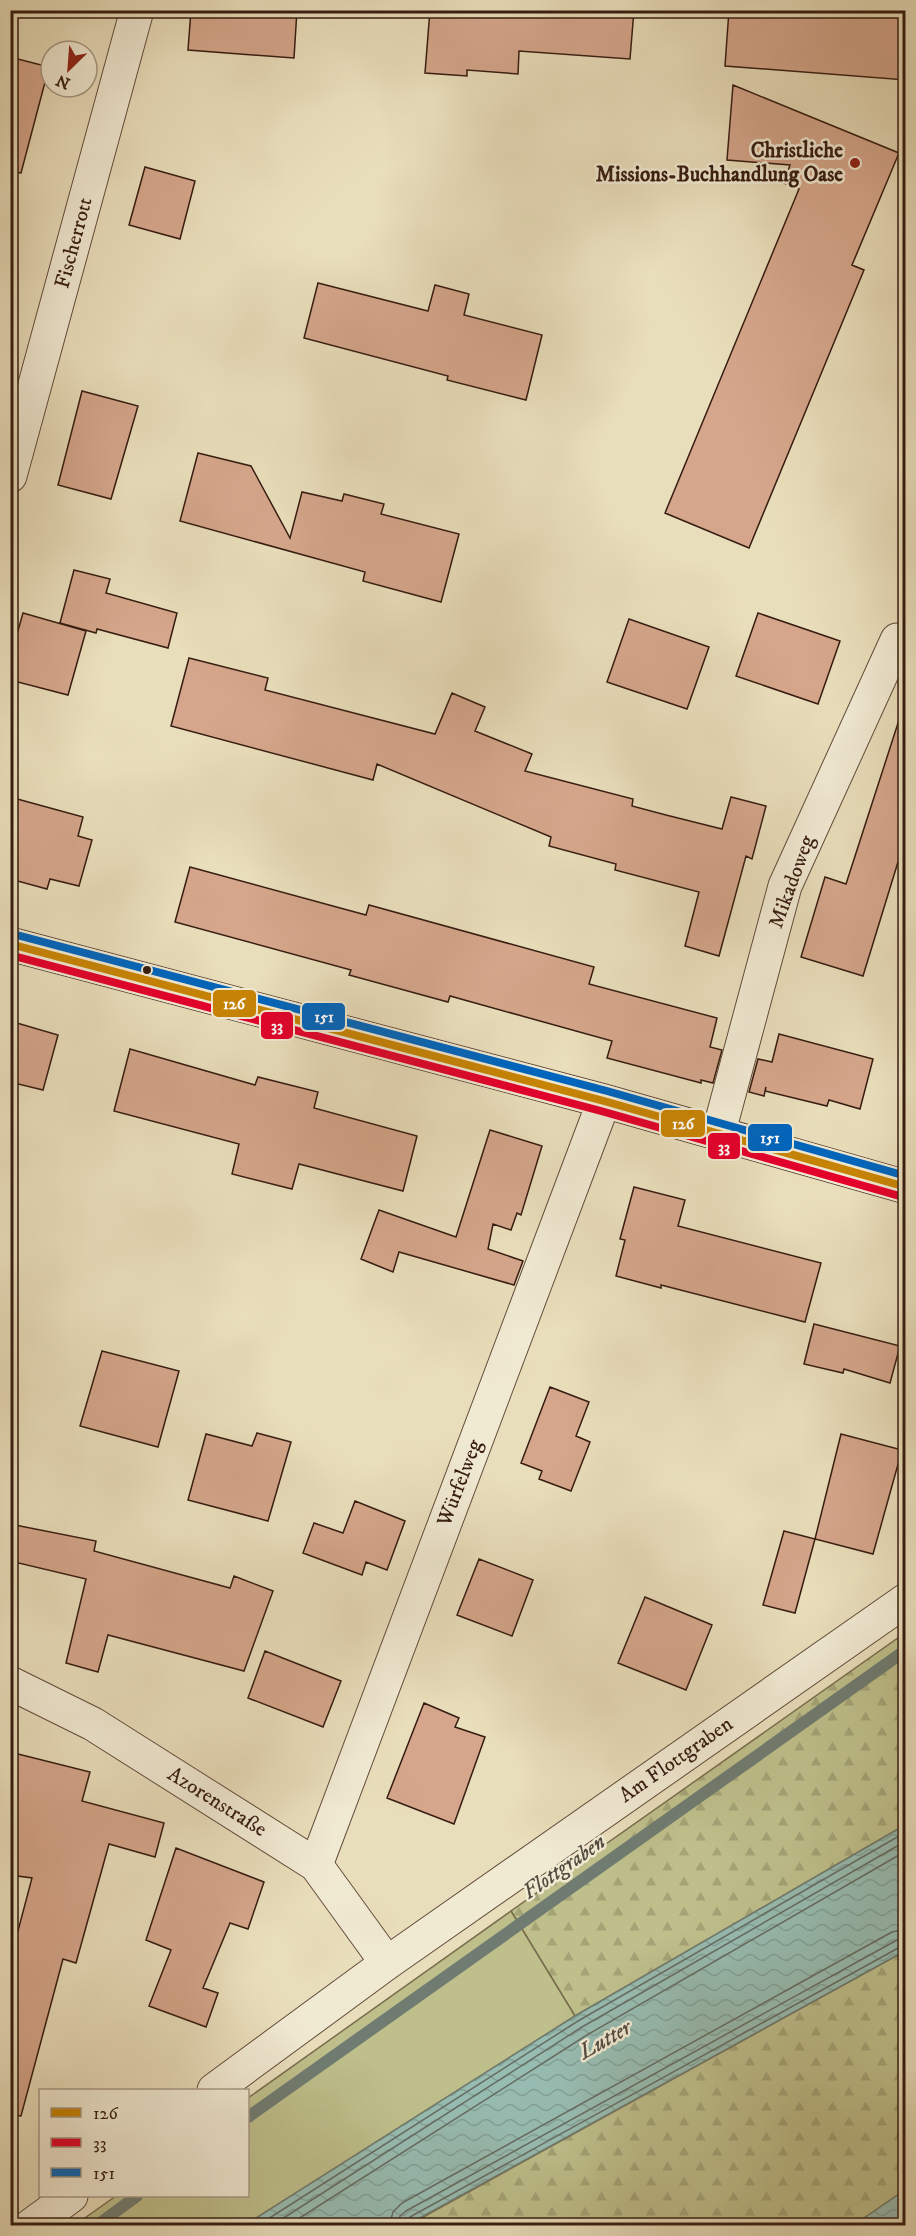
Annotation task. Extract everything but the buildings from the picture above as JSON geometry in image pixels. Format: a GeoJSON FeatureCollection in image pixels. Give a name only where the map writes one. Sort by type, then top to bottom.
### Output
{"type":"FeatureCollection","features":[{"type":"Feature","properties":{"kind":"street","name":"Fischerrott"},"geometry":{"type":"LineString","coordinates":[[10,476],[137,10]]}},
{"type":"Feature","properties":{"kind":"street","name":"Mikadoweg"},"geometry":{"type":"LineString","coordinates":[[718,1135],[785,886],[897,640]]}},
{"type":"Feature","properties":{"kind":"street"},"geometry":{"type":"LineString","coordinates":[[10,944],[604,1101],[906,1187]]}},
{"type":"Feature","properties":{"kind":"street","name":"Würfelweg"},"geometry":{"type":"LineString","coordinates":[[316,1865],[604,1101]]}},
{"type":"Feature","properties":{"kind":"street","name":"Am Flottgraben"},"geometry":{"type":"LineString","coordinates":[[217,2089],[387,1963],[906,1600]]}},
{"type":"Feature","properties":{"kind":"street","name":"Azorenstraße"},"geometry":{"type":"LineString","coordinates":[[10,1683],[93,1724],[316,1865],[387,1963]]}},
{"type":"Feature","properties":{"kind":"street"},"geometry":{"type":"LineString","coordinates":[[30,2226],[70,2197]]}},
{"type":"Feature","properties":{"kind":"green space"},"geometry":{"type":"Polygon","coordinates":[[[905,1633],[905,1825],[575,2016],[511,1911],[905,1633]]]}},
{"type":"Feature","properties":{"kind":"green space"},"geometry":{"type":"Polygon","coordinates":[[[511,1911],[575,2016],[245,2225],[75,2225],[115,2197],[249,2197],[249,2097],[511,1911]]]}},
{"type":"Feature","properties":{"kind":"green space"},"geometry":{"type":"Polygon","coordinates":[[[905,1951],[905,2190],[854,2225],[407,2226],[905,1951]]]}},
{"type":"Feature","properties":{"kind":"water","name":"Lutter"},"geometry":{"type":"Polygon","coordinates":[[[905,1825],[905,1951],[407,2225],[245,2225],[575,2016],[905,1825]]]}},
{"type":"Feature","properties":{"kind":"water"},"geometry":{"type":"Polygon","coordinates":[[[905,2190],[905,2225],[854,2225],[905,2190]]]}},
{"type":"Feature","properties":{"kind":"waterway","name":"Flottgraben"},"geometry":{"type":"LineString","coordinates":[[249,2116],[906,1650]]}},
{"type":"Feature","properties":{"kind":"waterway","name":"Flottgraben"},"geometry":{"type":"LineString","coordinates":[[96,2226],[136,2197]]}},
{"type":"Feature","properties":{"kind":"transit line","name":"151"},"geometry":{"type":"LineString","coordinates":[[13,934],[607,1091],[906,1176]]}},
{"type":"Feature","properties":{"kind":"transit line","name":"126"},"geometry":{"type":"LineString","coordinates":[[10,944],[604,1101],[906,1187]]}},
{"type":"Feature","properties":{"kind":"transit line","name":"33"},"geometry":{"type":"LineString","coordinates":[[10,955],[601,1111],[903,1197]]}},
{"type":"Feature","properties":{"kind":"place","name":"Christliche Missions-Buchhandlung Oase"},"geometry":{"type":"Point","coordinates":[855,163]}}]}
